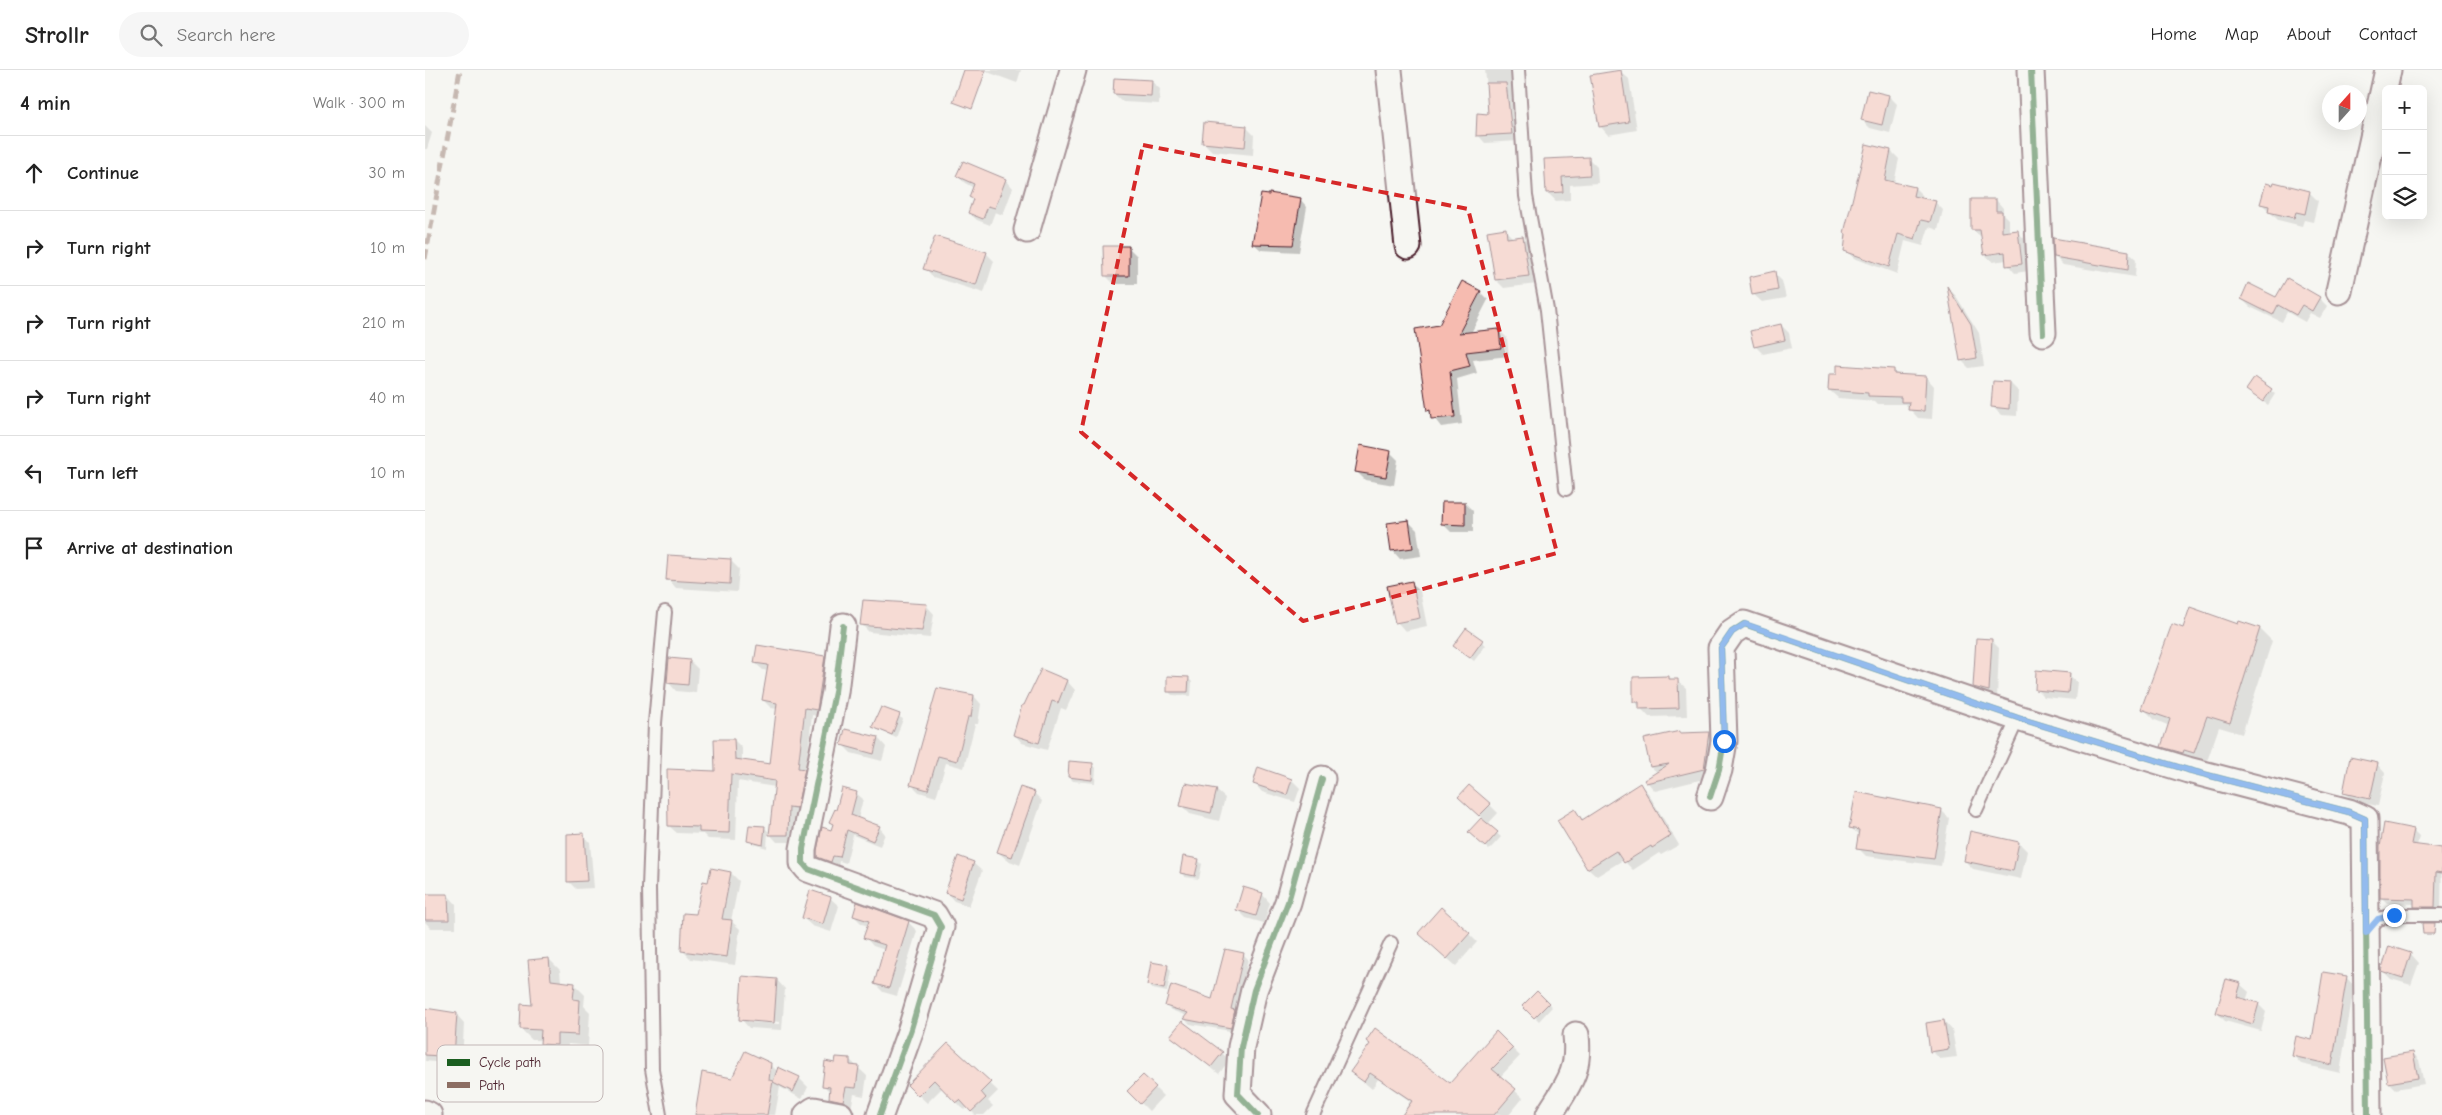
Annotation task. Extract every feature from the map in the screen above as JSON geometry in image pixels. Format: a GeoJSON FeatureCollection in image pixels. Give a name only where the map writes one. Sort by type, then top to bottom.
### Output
{"type":"FeatureCollection","features":[{"type":"Feature","properties":{"kind":"street"},"geometry":{"type":"LineString","coordinates":[[1027,230],[1073,70]]}},
{"type":"Feature","properties":{"kind":"street"},"geometry":{"type":"LineString","coordinates":[[1389,70],[1409,246]]}},
{"type":"Feature","properties":{"kind":"street"},"geometry":{"type":"LineString","coordinates":[[2031,70],[2043,332]]}},
{"type":"Feature","properties":{"kind":"street"},"geometry":{"type":"LineString","coordinates":[[2339,291],[2388,70]]}},
{"type":"Feature","properties":{"kind":"street"},"geometry":{"type":"LineString","coordinates":[[1710,798],[1719,770],[1724,741],[1721,648],[1732,632],[1745,624],[2018,718],[2188,770],[2349,812],[2365,819],[2368,1115]]}},
{"type":"Feature","properties":{"kind":"street"},"geometry":{"type":"LineString","coordinates":[[843,626],[835,692],[803,863],[808,869],[934,916],[941,927],[911,1029],[880,1115]]}},
{"type":"Feature","properties":{"kind":"street"},"geometry":{"type":"LineString","coordinates":[[1258,1115],[1238,1094],[1241,1047],[1254,990],[1288,902],[1322,779]]}},
{"type":"Feature","properties":{"kind":"street"},"geometry":{"type":"LineString","coordinates":[[1549,1115],[1575,1072],[1578,1054],[1577,1035]]}},
{"type":"Feature","properties":{"kind":"street"},"geometry":{"type":"LineString","coordinates":[[807,1115],[814,1110],[840,1115]]}},
{"type":"Feature","properties":{"kind":"street"},"geometry":{"type":"LineString","coordinates":[[425,1113],[429,1115]]}},
{"type":"Feature","properties":{"kind":"lane"},"geometry":{"type":"LineString","coordinates":[[1518,70],[1525,196],[1547,310],[1566,489]]}},
{"type":"Feature","properties":{"kind":"lane"},"geometry":{"type":"LineString","coordinates":[[660,1115],[652,1069],[649,888],[655,723],[665,612]]}},
{"type":"Feature","properties":{"kind":"lane"},"geometry":{"type":"LineString","coordinates":[[1976,810],[2018,718]]}},
{"type":"Feature","properties":{"kind":"lane"},"geometry":{"type":"LineString","coordinates":[[2366,933],[2378,919],[2394,915],[2442,915]]}},
{"type":"Feature","properties":{"kind":"lane"},"geometry":{"type":"LineString","coordinates":[[1313,1115],[1391,943]]}},
{"type":"Feature","properties":{"kind":"highlighted area"},"geometry":{"type":"Polygon","coordinates":[[[1143,145],[1468,209],[1557,553],[1303,621],[1081,432],[1143,145]]]}},
{"type":"Feature","properties":{"kind":"building"},"geometry":{"type":"Polygon","coordinates":[[[964,70],[986,70],[972,109],[953,102],[964,70]]]}},
{"type":"Feature","properties":{"kind":"building"},"geometry":{"type":"Polygon","coordinates":[[[1621,70],[1629,122],[1599,127],[1590,75],[1621,70]]]}},
{"type":"Feature","properties":{"kind":"building"},"geometry":{"type":"Polygon","coordinates":[[[1114,78],[1152,80],[1151,96],[1113,94],[1114,78]]]}},
{"type":"Feature","properties":{"kind":"building"},"geometry":{"type":"Polygon","coordinates":[[[1486,83],[1506,83],[1512,134],[1476,136],[1477,113],[1488,114],[1486,83]]]}},
{"type":"Feature","properties":{"kind":"building"},"geometry":{"type":"Polygon","coordinates":[[[1868,90],[1889,95],[1882,125],[1861,120],[1868,90]]]}},
{"type":"Feature","properties":{"kind":"building"},"geometry":{"type":"Polygon","coordinates":[[[1204,122],[1247,126],[1245,147],[1202,143],[1204,122]]]}},
{"type":"Feature","properties":{"kind":"building"},"geometry":{"type":"Polygon","coordinates":[[[1866,144],[1891,150],[1885,180],[1915,187],[1913,196],[1936,201],[1930,222],[1921,220],[1915,239],[1898,234],[1889,267],[1844,251],[1846,234],[1844,233],[1866,144]]]}},
{"type":"Feature","properties":{"kind":"building"},"geometry":{"type":"Polygon","coordinates":[[[1589,157],[1590,175],[1562,177],[1563,192],[1546,193],[1544,159],[1589,157]]]}},
{"type":"Feature","properties":{"kind":"building"},"geometry":{"type":"Polygon","coordinates":[[[963,161],[1006,179],[995,208],[988,206],[983,219],[968,213],[973,199],[969,197],[974,184],[956,176],[963,161]]]}},
{"type":"Feature","properties":{"kind":"building"},"geometry":{"type":"Polygon","coordinates":[[[2274,182],[2310,191],[2305,214],[2296,212],[2294,218],[2268,212],[2269,206],[2260,204],[2266,183],[2273,185],[2274,182]]]}},
{"type":"Feature","properties":{"kind":"building"},"geometry":{"type":"Polygon","coordinates":[[[1269,193],[1301,198],[1293,245],[1252,244],[1261,194],[1269,195],[1269,193]]]}},
{"type":"Feature","properties":{"kind":"building"},"geometry":{"type":"Polygon","coordinates":[[[1971,199],[1996,199],[1996,211],[2002,211],[2002,232],[2018,230],[2022,264],[2006,266],[2005,252],[1984,255],[1980,230],[1971,230],[1971,199]]]}},
{"type":"Feature","properties":{"kind":"building"},"geometry":{"type":"Polygon","coordinates":[[[1506,228],[1507,238],[1523,236],[1529,276],[1495,280],[1487,231],[1506,228]]]}},
{"type":"Feature","properties":{"kind":"building"},"geometry":{"type":"Polygon","coordinates":[[[935,236],[987,252],[976,285],[923,269],[935,236]]]}},
{"type":"Feature","properties":{"kind":"building"},"geometry":{"type":"Polygon","coordinates":[[[2053,238],[2129,251],[2128,270],[2054,257],[2053,238]]]}},
{"type":"Feature","properties":{"kind":"building"},"geometry":{"type":"Polygon","coordinates":[[[1103,246],[1129,246],[1129,276],[1104,276],[1103,246]]]}},
{"type":"Feature","properties":{"kind":"building"},"geometry":{"type":"Polygon","coordinates":[[[1775,271],[1778,290],[1752,295],[1749,277],[1775,271]]]}},
{"type":"Feature","properties":{"kind":"building"},"geometry":{"type":"Polygon","coordinates":[[[2287,278],[2320,297],[2312,311],[2302,305],[2296,315],[2278,305],[2273,315],[2241,299],[2248,283],[2276,297],[2287,278]]]}},
{"type":"Feature","properties":{"kind":"building"},"geometry":{"type":"Polygon","coordinates":[[[1462,281],[1481,291],[1459,333],[1499,329],[1501,348],[1466,352],[1470,366],[1450,371],[1455,417],[1431,419],[1430,410],[1427,411],[1415,329],[1439,325],[1462,281]]]}},
{"type":"Feature","properties":{"kind":"building"},"geometry":{"type":"Polygon","coordinates":[[[1947,286],[1971,324],[1977,358],[1960,361],[1947,286]]]}},
{"type":"Feature","properties":{"kind":"building"},"geometry":{"type":"Polygon","coordinates":[[[1781,324],[1785,340],[1754,347],[1750,331],[1781,324]]]}},
{"type":"Feature","properties":{"kind":"building"},"geometry":{"type":"Polygon","coordinates":[[[1837,365],[1894,369],[1894,374],[1926,376],[1924,411],[1908,410],[1909,402],[1901,402],[1901,397],[1868,396],[1868,393],[1828,390],[1829,374],[1837,374],[1837,365]]]}},
{"type":"Feature","properties":{"kind":"building"},"geometry":{"type":"Polygon","coordinates":[[[2255,377],[2272,389],[2263,402],[2246,390],[2255,377]]]}},
{"type":"Feature","properties":{"kind":"building"},"geometry":{"type":"Polygon","coordinates":[[[1993,381],[2010,382],[2009,409],[1991,407],[1993,381]]]}},
{"type":"Feature","properties":{"kind":"building"},"geometry":{"type":"Polygon","coordinates":[[[1360,445],[1391,451],[1386,477],[1355,472],[1360,445]]]}},
{"type":"Feature","properties":{"kind":"building"},"geometry":{"type":"Polygon","coordinates":[[[1442,502],[1465,502],[1465,525],[1441,524],[1442,502]]]}},
{"type":"Feature","properties":{"kind":"building"},"geometry":{"type":"Polygon","coordinates":[[[1409,520],[1413,548],[1391,551],[1387,523],[1409,520]]]}},
{"type":"Feature","properties":{"kind":"building"},"geometry":{"type":"Polygon","coordinates":[[[668,555],[731,559],[730,584],[666,580],[668,555]]]}},
{"type":"Feature","properties":{"kind":"building"},"geometry":{"type":"Polygon","coordinates":[[[1412,581],[1420,618],[1395,623],[1387,586],[1412,581]]]}},
{"type":"Feature","properties":{"kind":"building"},"geometry":{"type":"Polygon","coordinates":[[[863,600],[927,604],[922,631],[860,625],[863,600]]]}},
{"type":"Feature","properties":{"kind":"building"},"geometry":{"type":"Polygon","coordinates":[[[2190,607],[2238,624],[2239,621],[2260,628],[2230,723],[2207,716],[2194,753],[2184,750],[2183,753],[2161,747],[2170,719],[2141,709],[2172,624],[2183,628],[2190,607]]]}},
{"type":"Feature","properties":{"kind":"building"},"geometry":{"type":"Polygon","coordinates":[[[1466,628],[1483,640],[1470,658],[1453,646],[1466,628]]]}},
{"type":"Feature","properties":{"kind":"building"},"geometry":{"type":"Polygon","coordinates":[[[1976,638],[1992,639],[1989,691],[1973,687],[1976,638]]]}},
{"type":"Feature","properties":{"kind":"building"},"geometry":{"type":"Polygon","coordinates":[[[757,645],[825,656],[817,710],[805,708],[798,768],[805,769],[797,808],[789,807],[788,835],[769,835],[775,781],[731,774],[729,833],[699,832],[699,827],[668,826],[667,769],[715,771],[714,739],[734,739],[735,759],[770,764],[777,703],[762,700],[768,665],[754,663],[757,645]]]}},
{"type":"Feature","properties":{"kind":"building"},"geometry":{"type":"Polygon","coordinates":[[[669,658],[690,660],[688,685],[667,683],[669,658]]]}},
{"type":"Feature","properties":{"kind":"building"},"geometry":{"type":"Polygon","coordinates":[[[1041,669],[1067,680],[1058,703],[1052,701],[1039,743],[1013,735],[1022,705],[1024,705],[1041,669]]]}},
{"type":"Feature","properties":{"kind":"building"},"geometry":{"type":"Polygon","coordinates":[[[2036,670],[2070,673],[2068,693],[2035,690],[2036,670]]]}},
{"type":"Feature","properties":{"kind":"building"},"geometry":{"type":"Polygon","coordinates":[[[1167,676],[1189,677],[1188,692],[1167,692],[1167,676]]]}},
{"type":"Feature","properties":{"kind":"building"},"geometry":{"type":"Polygon","coordinates":[[[1669,676],[1669,679],[1678,679],[1679,708],[1639,709],[1639,702],[1633,702],[1633,677],[1669,676]]]}},
{"type":"Feature","properties":{"kind":"building"},"geometry":{"type":"Polygon","coordinates":[[[937,688],[974,695],[971,717],[968,717],[957,761],[938,756],[928,790],[910,785],[937,688]]]}},
{"type":"Feature","properties":{"kind":"building"},"geometry":{"type":"Polygon","coordinates":[[[881,707],[900,714],[892,735],[872,727],[881,707]]]}},
{"type":"Feature","properties":{"kind":"building"},"geometry":{"type":"Polygon","coordinates":[[[845,729],[878,737],[874,754],[841,745],[845,729]]]}},
{"type":"Feature","properties":{"kind":"building"},"geometry":{"type":"Polygon","coordinates":[[[1680,731],[1680,733],[1709,732],[1704,769],[1646,783],[1644,780],[1669,764],[1650,767],[1644,739],[1680,731]]]}},
{"type":"Feature","properties":{"kind":"building"},"geometry":{"type":"Polygon","coordinates":[[[2350,757],[2378,763],[2370,799],[2343,793],[2350,757]]]}},
{"type":"Feature","properties":{"kind":"building"},"geometry":{"type":"Polygon","coordinates":[[[1069,761],[1093,763],[1092,780],[1068,777],[1069,761]]]}},
{"type":"Feature","properties":{"kind":"building"},"geometry":{"type":"Polygon","coordinates":[[[1258,767],[1292,779],[1287,795],[1253,784],[1258,767]]]}},
{"type":"Feature","properties":{"kind":"building"},"geometry":{"type":"Polygon","coordinates":[[[1185,783],[1217,789],[1211,813],[1180,806],[1185,783]]]}},
{"type":"Feature","properties":{"kind":"building"},"geometry":{"type":"Polygon","coordinates":[[[1640,783],[1671,836],[1624,863],[1616,851],[1587,869],[1557,820],[1575,809],[1582,820],[1640,783]]]}},
{"type":"Feature","properties":{"kind":"building"},"geometry":{"type":"Polygon","coordinates":[[[1469,785],[1491,804],[1479,816],[1458,797],[1469,785]]]}},
{"type":"Feature","properties":{"kind":"building"},"geometry":{"type":"Polygon","coordinates":[[[1020,787],[1035,792],[1012,857],[997,852],[1020,787]]]}},
{"type":"Feature","properties":{"kind":"building"},"geometry":{"type":"Polygon","coordinates":[[[842,788],[857,792],[851,815],[880,826],[873,841],[847,830],[840,857],[833,856],[831,862],[817,857],[817,850],[822,827],[831,830],[833,824],[829,822],[836,810],[842,788]]]}},
{"type":"Feature","properties":{"kind":"building"},"geometry":{"type":"Polygon","coordinates":[[[1856,792],[1942,809],[1934,859],[1856,849],[1859,830],[1849,828],[1856,792]]]}},
{"type":"Feature","properties":{"kind":"building"},"geometry":{"type":"Polygon","coordinates":[[[1481,818],[1498,832],[1485,847],[1468,832],[1481,818]]]}},
{"type":"Feature","properties":{"kind":"building"},"geometry":{"type":"Polygon","coordinates":[[[2384,823],[2414,829],[2411,844],[2442,848],[2442,873],[2436,872],[2435,907],[2414,907],[2414,899],[2380,898],[2380,847],[2384,823]]]}},
{"type":"Feature","properties":{"kind":"building"},"geometry":{"type":"Polygon","coordinates":[[[749,825],[765,826],[763,845],[747,841],[749,825]]]}},
{"type":"Feature","properties":{"kind":"building"},"geometry":{"type":"Polygon","coordinates":[[[1970,831],[2019,842],[2013,871],[1964,861],[1970,831]]]}},
{"type":"Feature","properties":{"kind":"building"},"geometry":{"type":"Polygon","coordinates":[[[584,833],[587,881],[567,882],[567,834],[584,833]]]}},
{"type":"Feature","properties":{"kind":"building"},"geometry":{"type":"Polygon","coordinates":[[[958,856],[974,862],[961,899],[945,893],[958,856]]]}},
{"type":"Feature","properties":{"kind":"building"},"geometry":{"type":"Polygon","coordinates":[[[1183,856],[1199,859],[1195,876],[1180,873],[1183,856]]]}},
{"type":"Feature","properties":{"kind":"building"},"geometry":{"type":"Polygon","coordinates":[[[711,868],[731,872],[722,919],[732,920],[727,957],[681,951],[683,913],[696,914],[703,881],[708,882],[711,868]]]}},
{"type":"Feature","properties":{"kind":"building"},"geometry":{"type":"Polygon","coordinates":[[[1243,887],[1263,893],[1256,916],[1236,910],[1243,887]]]}},
{"type":"Feature","properties":{"kind":"building"},"geometry":{"type":"Polygon","coordinates":[[[810,890],[831,897],[823,924],[802,918],[810,890]]]}},
{"type":"Feature","properties":{"kind":"building"},"geometry":{"type":"Polygon","coordinates":[[[425,894],[448,894],[449,920],[425,920],[425,894]]]}},
{"type":"Feature","properties":{"kind":"building"},"geometry":{"type":"Polygon","coordinates":[[[857,902],[909,921],[889,988],[874,984],[885,945],[863,938],[869,921],[853,916],[857,902]]]}},
{"type":"Feature","properties":{"kind":"building"},"geometry":{"type":"Polygon","coordinates":[[[1441,907],[1470,933],[1447,959],[1418,933],[1441,907]]]}},
{"type":"Feature","properties":{"kind":"building"},"geometry":{"type":"Polygon","coordinates":[[[2422,923],[2435,923],[2434,934],[2423,934],[2422,923]]]}},
{"type":"Feature","properties":{"kind":"building"},"geometry":{"type":"Polygon","coordinates":[[[2389,946],[2411,953],[2403,978],[2381,971],[2389,946]]]}},
{"type":"Feature","properties":{"kind":"building"},"geometry":{"type":"Polygon","coordinates":[[[1225,949],[1244,953],[1231,1009],[1235,1010],[1231,1028],[1183,1019],[1188,1013],[1165,1006],[1171,985],[1212,999],[1225,949]]]}},
{"type":"Feature","properties":{"kind":"building"},"geometry":{"type":"Polygon","coordinates":[[[549,958],[551,980],[575,983],[573,999],[580,1000],[578,1035],[557,1034],[557,1045],[540,1044],[541,1030],[520,1029],[521,1004],[532,1005],[528,960],[549,958]]]}},
{"type":"Feature","properties":{"kind":"building"},"geometry":{"type":"Polygon","coordinates":[[[1151,962],[1168,965],[1164,989],[1147,985],[1151,962]]]}},
{"type":"Feature","properties":{"kind":"building"},"geometry":{"type":"Polygon","coordinates":[[[2323,972],[2347,976],[2332,1065],[2292,1056],[2296,1036],[2312,1040],[2323,972]]]}},
{"type":"Feature","properties":{"kind":"building"},"geometry":{"type":"Polygon","coordinates":[[[742,976],[777,979],[774,1023],[739,1020],[742,976]]]}},
{"type":"Feature","properties":{"kind":"building"},"geometry":{"type":"Polygon","coordinates":[[[2226,979],[2241,983],[2237,997],[2259,1003],[2253,1024],[2216,1013],[2226,979]]]}},
{"type":"Feature","properties":{"kind":"building"},"geometry":{"type":"Polygon","coordinates":[[[1537,991],[1549,1003],[1534,1018],[1522,1006],[1537,991]]]}},
{"type":"Feature","properties":{"kind":"building"},"geometry":{"type":"Polygon","coordinates":[[[425,1008],[457,1013],[455,1045],[437,1045],[437,1056],[425,1055],[425,1008]]]}},
{"type":"Feature","properties":{"kind":"building"},"geometry":{"type":"Polygon","coordinates":[[[1944,1020],[1949,1049],[1930,1052],[1926,1023],[1944,1020]]]}},
{"type":"Feature","properties":{"kind":"building"},"geometry":{"type":"Polygon","coordinates":[[[1182,1021],[1223,1052],[1211,1067],[1170,1036],[1182,1021]]]}},
{"type":"Feature","properties":{"kind":"building"},"geometry":{"type":"Polygon","coordinates":[[[1375,1028],[1450,1083],[1496,1031],[1513,1048],[1492,1069],[1516,1089],[1494,1115],[1402,1115],[1412,1101],[1370,1073],[1364,1082],[1350,1072],[1370,1044],[1366,1041],[1375,1028]]]}},
{"type":"Feature","properties":{"kind":"building"},"geometry":{"type":"Polygon","coordinates":[[[948,1043],[991,1082],[981,1092],[986,1098],[971,1112],[960,1100],[956,1103],[934,1080],[918,1096],[907,1085],[948,1043]]]}},
{"type":"Feature","properties":{"kind":"building"},"geometry":{"type":"Polygon","coordinates":[[[745,1051],[771,1063],[769,1080],[773,1081],[767,1115],[695,1115],[702,1072],[732,1078],[745,1051]]]}},
{"type":"Feature","properties":{"kind":"building"},"geometry":{"type":"Polygon","coordinates":[[[2413,1052],[2418,1078],[2388,1083],[2383,1057],[2413,1052]]]}},
{"type":"Feature","properties":{"kind":"building"},"geometry":{"type":"Polygon","coordinates":[[[836,1057],[850,1058],[850,1065],[859,1066],[856,1088],[846,1087],[843,1101],[829,1098],[830,1087],[822,1086],[825,1061],[835,1063],[836,1057]]]}},
{"type":"Feature","properties":{"kind":"building"},"geometry":{"type":"Polygon","coordinates":[[[778,1067],[800,1077],[793,1092],[773,1082],[778,1067]]]}},
{"type":"Feature","properties":{"kind":"building"},"geometry":{"type":"Polygon","coordinates":[[[1143,1075],[1156,1087],[1140,1104],[1127,1091],[1143,1075]]]}},
{"type":"Feature","properties":{"kind":"marked path"},"geometry":{"type":"LineString","coordinates":[[425,259],[460,70]]}},
{"type":"Feature","properties":{"kind":"cycle path"},"geometry":{"type":"LineString","coordinates":[[2031,70],[2043,333]]}},
{"type":"Feature","properties":{"kind":"cycle path"},"geometry":{"type":"LineString","coordinates":[[1710,797],[1719,770],[1724,741],[1721,648],[1732,632],[1744,624],[2018,718],[2188,770],[2349,812],[2365,819],[2368,1115]]}},
{"type":"Feature","properties":{"kind":"cycle path"},"geometry":{"type":"LineString","coordinates":[[843,626],[835,692],[803,849],[803,863],[808,869],[934,915],[941,927],[911,1029],[880,1115]]}},
{"type":"Feature","properties":{"kind":"cycle path"},"geometry":{"type":"LineString","coordinates":[[1258,1115],[1238,1094],[1241,1047],[1254,990],[1288,902],[1322,779]]}},
{"type":"Feature","properties":{"kind":"route"},"geometry":{"type":"LineString","coordinates":[[1724,741],[1721,648],[1732,632],[1745,624],[2018,718],[2188,770],[2349,812],[2365,819],[2367,829],[2366,933],[2378,919],[2394,915]]}}]}
